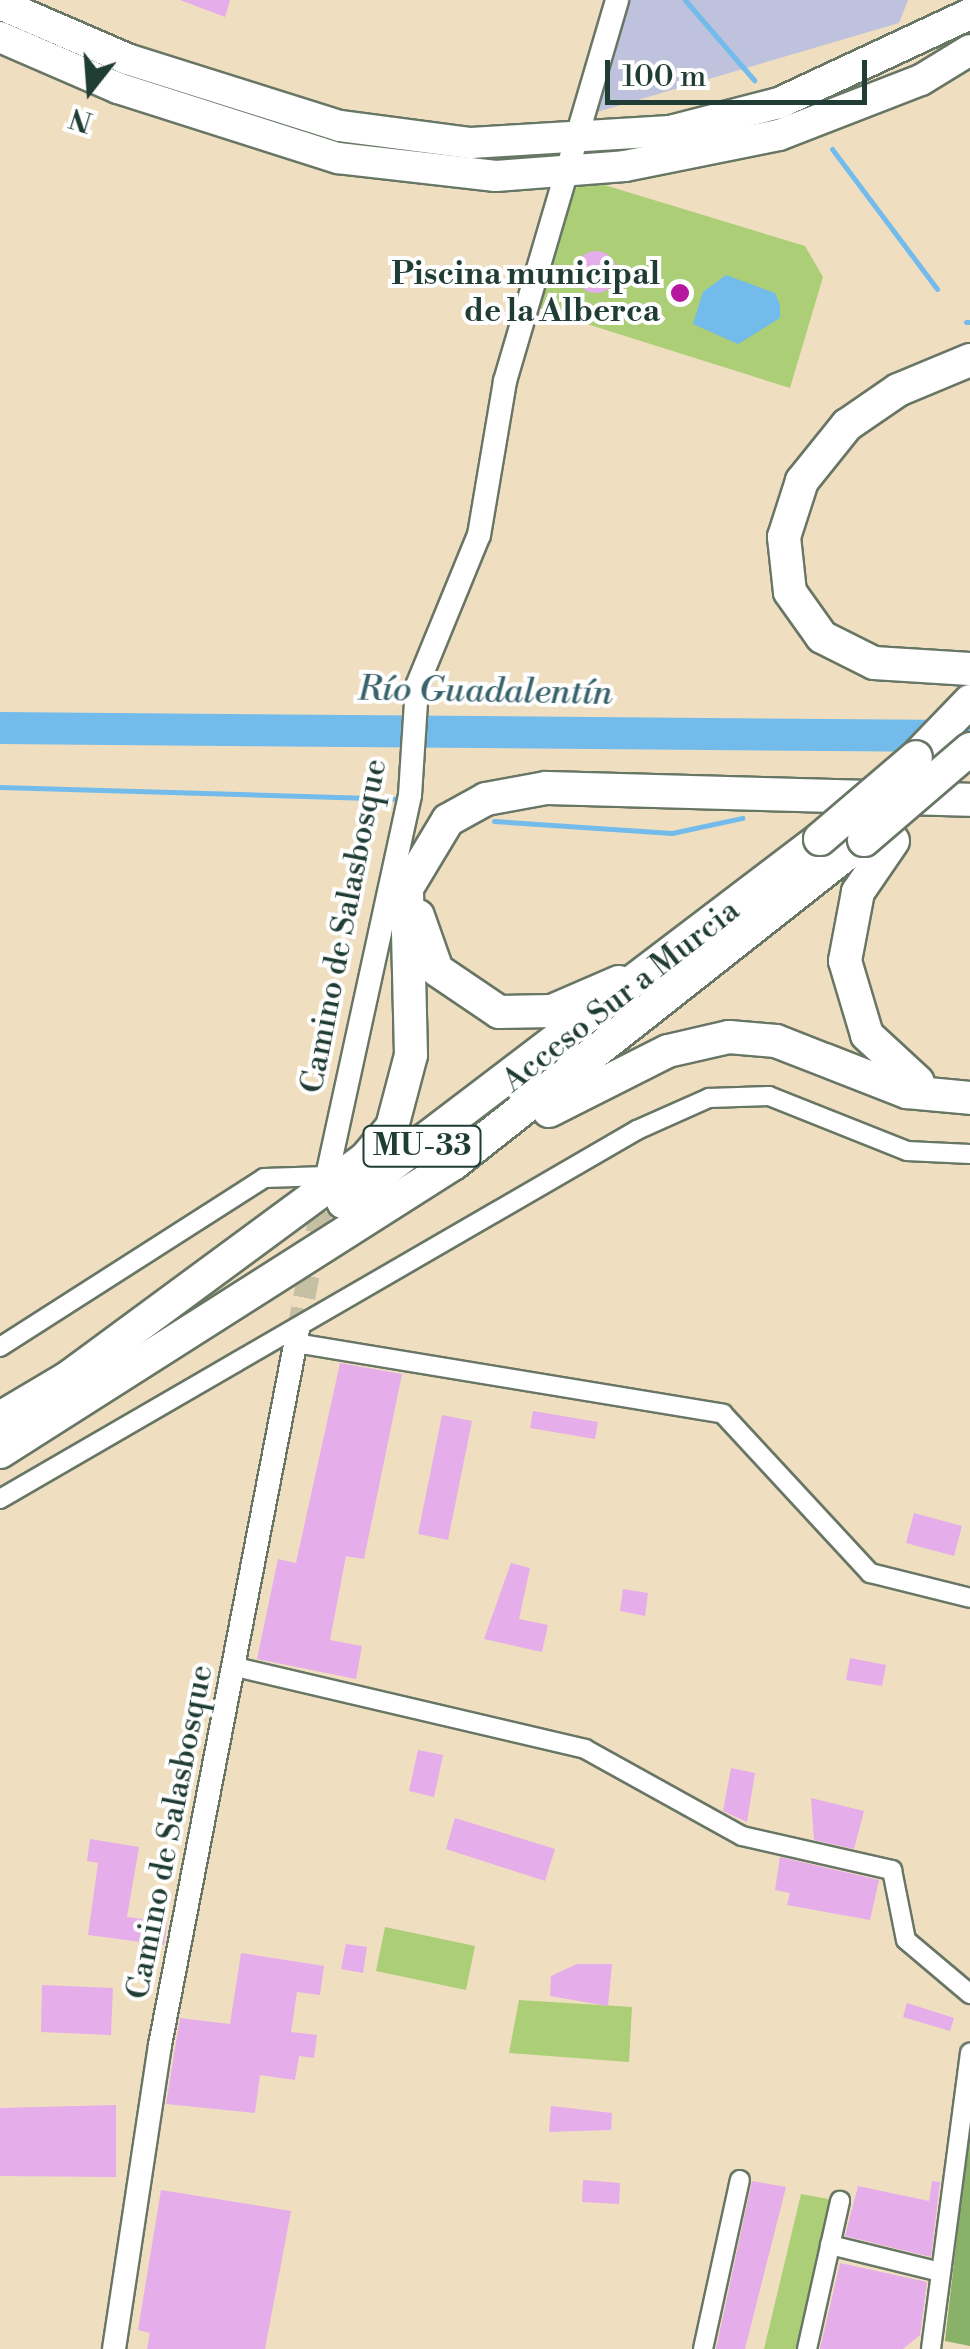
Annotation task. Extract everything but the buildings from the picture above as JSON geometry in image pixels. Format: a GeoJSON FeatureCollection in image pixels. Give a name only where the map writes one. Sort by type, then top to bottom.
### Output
{"type":"FeatureCollection","features":[{"type":"Feature","properties":{"kind":"highway"},"geometry":{"type":"LineString","coordinates":[[970,360],[898,390],[829,443],[794,498],[784,548],[797,608],[838,648],[896,667],[970,669]]}},
{"type":"Feature","properties":{"kind":"highway"},"geometry":{"type":"LineString","coordinates":[[916,757],[970,701]]}},
{"type":"Feature","properties":{"kind":"highway","name":"Acceso Sur a Murcia"},"geometry":{"type":"LineString","coordinates":[[0,1418],[371,1182],[752,895],[970,709]]}},
{"type":"Feature","properties":{"kind":"highway","name":"Acceso Sur a Murcia"},"geometry":{"type":"LineString","coordinates":[[0,1452],[452,1164],[878,841],[970,750]]}},
{"type":"Feature","properties":{"kind":"highway"},"geometry":{"type":"LineString","coordinates":[[970,763],[878,841],[851,912],[852,1003],[890,1064],[970,1098]]}},
{"type":"Feature","properties":{"kind":"highway"},"geometry":{"type":"LineString","coordinates":[[65,1380],[365,1159],[392,1128],[411,1056],[407,888],[448,820],[486,798],[546,788],[970,788]]}},
{"type":"Feature","properties":{"kind":"highway"},"geometry":{"type":"LineString","coordinates":[[776,790],[970,800]]}},
{"type":"Feature","properties":{"kind":"highway"},"geometry":{"type":"LineString","coordinates":[[448,820],[421,876],[418,926],[450,984],[499,1012],[532,1015],[600,993],[752,895]]}},
{"type":"Feature","properties":{"kind":"highway"},"geometry":{"type":"LineString","coordinates":[[452,1164],[614,1076],[710,1039],[776,1041],[907,1092],[970,1098]]}},
{"type":"Feature","properties":{"kind":"main road"},"geometry":{"type":"LineString","coordinates":[[0,4],[127,59],[340,126],[470,143],[578,141],[670,131],[779,103],[970,14]]}},
{"type":"Feature","properties":{"kind":"main road"},"geometry":{"type":"LineString","coordinates":[[0,37],[118,88],[338,158],[496,176],[566,173],[779,135],[920,80],[970,50]]}},
{"type":"Feature","properties":{"kind":"street","name":"Camino de Salasbosque"},"geometry":{"type":"LineString","coordinates":[[327,1176],[412,768],[414,697],[479,535],[505,381],[617,0]]}},
{"type":"Feature","properties":{"kind":"street"},"geometry":{"type":"LineString","coordinates":[[0,1499],[297,1336],[637,1130],[709,1098],[769,1096],[907,1151],[970,1154]]}},
{"type":"Feature","properties":{"kind":"street"},"geometry":{"type":"LineString","coordinates":[[0,1347],[264,1178],[327,1176]]}},
{"type":"Feature","properties":{"kind":"street","name":"Camino de Salasbosque"},"geometry":{"type":"LineString","coordinates":[[114,2349],[160,2045],[297,1336]]}},
{"type":"Feature","properties":{"kind":"street"},"geometry":{"type":"LineString","coordinates":[[297,1336],[722,1414],[870,1573],[970,1598]]}},
{"type":"Feature","properties":{"kind":"street"},"geometry":{"type":"LineString","coordinates":[[236,1667],[585,1749],[742,1836],[892,1870],[906,1940],[970,1994]]}},
{"type":"Feature","properties":{"kind":"street"},"geometry":{"type":"LineString","coordinates":[[931,2349],[970,2054]]}},
{"type":"Feature","properties":{"kind":"street"},"geometry":{"type":"LineString","coordinates":[[703,2349],[740,2180]]}},
{"type":"Feature","properties":{"kind":"street"},"geometry":{"type":"LineString","coordinates":[[806,2349],[840,2201]]}},
{"type":"Feature","properties":{"kind":"street"},"geometry":{"type":"LineString","coordinates":[[830,2245],[941,2272]]}},
{"type":"Feature","properties":{"kind":"shaded area"},"geometry":{"type":"Polygon","coordinates":[[[627,0],[908,0],[899,23],[597,112],[627,0]]]}},
{"type":"Feature","properties":{"kind":"green space","name":"Piscina municipal de la Alberca"},"geometry":{"type":"Polygon","coordinates":[[[588,180],[805,246],[823,277],[790,388],[536,308],[572,191],[588,180]]]}},
{"type":"Feature","properties":{"kind":"green space"},"geometry":{"type":"Polygon","coordinates":[[[385,1927],[475,1946],[466,1990],[376,1971],[385,1927]]]}},
{"type":"Feature","properties":{"kind":"green space"},"geometry":{"type":"Polygon","coordinates":[[[519,2000],[632,2007],[629,2062],[509,2053],[519,2000]]]}},
{"type":"Feature","properties":{"kind":"green space"},"geometry":{"type":"Polygon","coordinates":[[[970,2123],[970,2346],[945,2341],[970,2123]]]}},
{"type":"Feature","properties":{"kind":"green space"},"geometry":{"type":"Polygon","coordinates":[[[801,2194],[834,2200],[800,2349],[764,2349],[801,2194]]]}},
{"type":"Feature","properties":{"kind":"water"},"geometry":{"type":"Polygon","coordinates":[[[726,275],[775,293],[780,305],[780,318],[738,344],[693,324],[703,292],[726,275]]]}},
{"type":"Feature","properties":{"kind":"waterway"},"geometry":{"type":"LineString","coordinates":[[685,0],[754,80]]}},
{"type":"Feature","properties":{"kind":"waterway"},"geometry":{"type":"LineString","coordinates":[[832,149],[937,289]]}},
{"type":"Feature","properties":{"kind":"waterway","name":"Río Guadalentín"},"geometry":{"type":"LineString","coordinates":[[0,728],[956,736]]}},
{"type":"Feature","properties":{"kind":"waterway"},"geometry":{"type":"LineString","coordinates":[[0,787],[396,799]]}},
{"type":"Feature","properties":{"kind":"waterway"},"geometry":{"type":"LineString","coordinates":[[494,821],[672,833],[742,818]]}},
{"type":"Feature","properties":{"kind":"tunnel"},"geometry":{"type":"LineString","coordinates":[[298,1330],[326,1185]]}},
{"type":"Feature","properties":{"kind":"place","name":"Piscina municipal de la Alberca"},"geometry":{"type":"Point","coordinates":[680,293]}}]}
